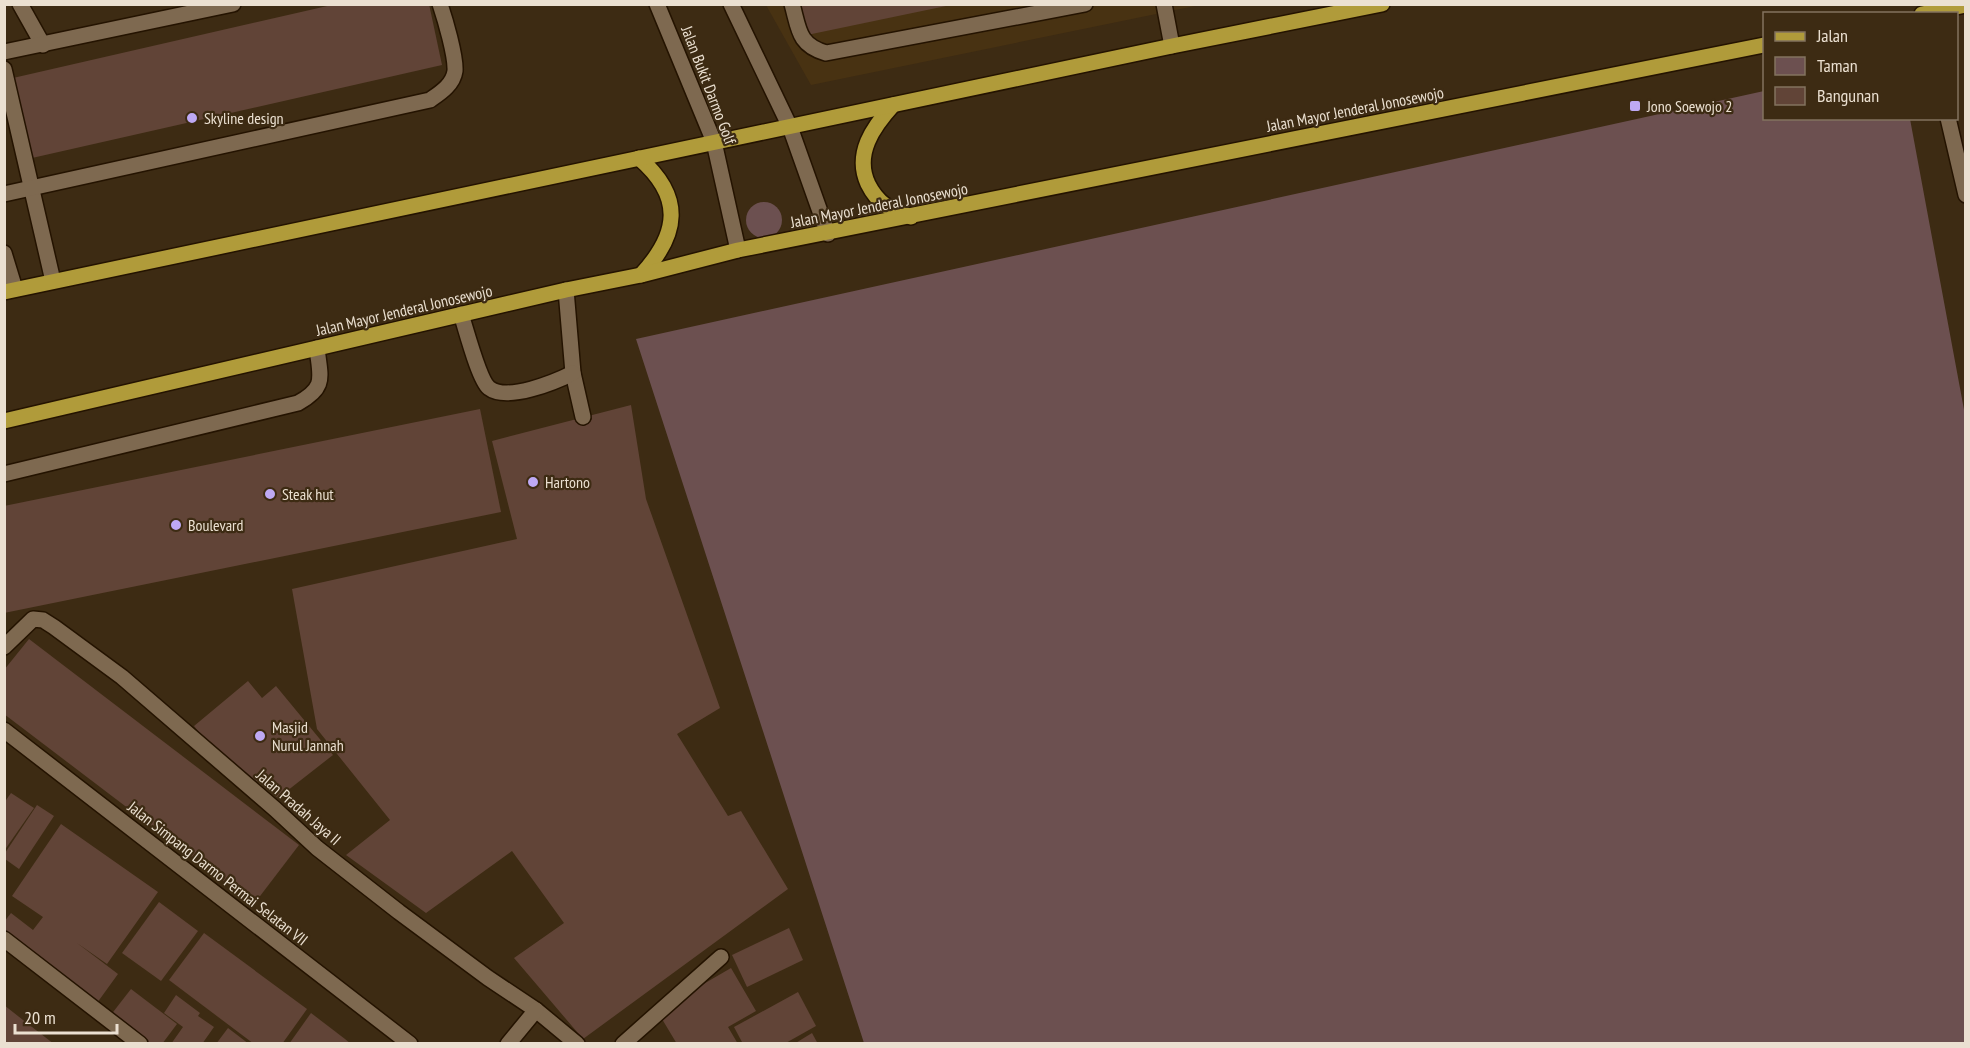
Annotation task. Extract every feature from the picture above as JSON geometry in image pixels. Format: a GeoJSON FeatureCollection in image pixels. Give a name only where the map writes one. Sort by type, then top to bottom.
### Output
{"type":"FeatureCollection","features":[{"type":"Feature","properties":{"kind":"main road"},"geometry":{"type":"LineString","coordinates":[[10,290],[1382,4]]}},
{"type":"Feature","properties":{"kind":"main road"},"geometry":{"type":"LineString","coordinates":[[1932,12],[1965,5]]}},
{"type":"Feature","properties":{"kind":"main road","name":"Jalan Mayor Jenderal Jonosewojo"},"geometry":{"type":"LineString","coordinates":[[4,421],[566,290],[640,275],[738,250],[828,234],[1763,45]]}},
{"type":"Feature","properties":{"kind":"main road"},"geometry":{"type":"LineString","coordinates":[[893,105],[876,124],[867,140],[862,163],[864,176],[872,191],[884,205],[911,217]]}},
{"type":"Feature","properties":{"kind":"main road"},"geometry":{"type":"LineString","coordinates":[[639,158],[657,177],[667,192],[672,209],[671,227],[666,240],[656,259],[640,275]]}},
{"type":"Feature","properties":{"kind":"street"},"geometry":{"type":"LineString","coordinates":[[20,4],[43,45]]}},
{"type":"Feature","properties":{"kind":"street"},"geometry":{"type":"LineString","coordinates":[[4,52],[233,4]]}},
{"type":"Feature","properties":{"kind":"street"},"geometry":{"type":"LineString","coordinates":[[4,194],[430,100],[445,90],[455,72],[447,26],[440,4]]}},
{"type":"Feature","properties":{"kind":"street","name":"Jalan Bukit Darmo Golf"},"geometry":{"type":"LineString","coordinates":[[657,4],[714,142],[738,250]]}},
{"type":"Feature","properties":{"kind":"street"},"geometry":{"type":"LineString","coordinates":[[731,4],[790,127],[828,234]]}},
{"type":"Feature","properties":{"kind":"street"},"geometry":{"type":"LineString","coordinates":[[792,4],[800,35],[812,49],[826,52],[1085,4]]}},
{"type":"Feature","properties":{"kind":"street"},"geometry":{"type":"LineString","coordinates":[[1164,4],[1172,46]]}},
{"type":"Feature","properties":{"kind":"street"},"geometry":{"type":"LineString","coordinates":[[4,69],[53,281]]}},
{"type":"Feature","properties":{"kind":"street"},"geometry":{"type":"LineString","coordinates":[[1948,120],[1965,195]]}},
{"type":"Feature","properties":{"kind":"street"},"geometry":{"type":"LineString","coordinates":[[4,253],[10,290]]}},
{"type":"Feature","properties":{"kind":"street"},"geometry":{"type":"LineString","coordinates":[[566,290],[573,373],[583,417]]}},
{"type":"Feature","properties":{"kind":"street"},"geometry":{"type":"LineString","coordinates":[[462,314],[482,378],[489,388],[504,394],[552,383],[573,373]]}},
{"type":"Feature","properties":{"kind":"street"},"geometry":{"type":"LineString","coordinates":[[4,474],[298,403],[312,395],[321,383],[317,348]]}},
{"type":"Feature","properties":{"kind":"street","name":"Jalan Pradah Jaya II"},"geometry":{"type":"LineString","coordinates":[[4,647],[33,619],[43,620],[54,627],[122,677],[275,809],[316,848],[470,965],[536,1010],[578,1044]]}},
{"type":"Feature","properties":{"kind":"street","name":"Jalan Simpang Darmo Permai Selatan VII"},"geometry":{"type":"LineString","coordinates":[[4,730],[410,1044]]}},
{"type":"Feature","properties":{"kind":"street"},"geometry":{"type":"LineString","coordinates":[[4,939],[140,1044]]}},
{"type":"Feature","properties":{"kind":"street"},"geometry":{"type":"LineString","coordinates":[[623,1044],[721,957]]}},
{"type":"Feature","properties":{"kind":"street"},"geometry":{"type":"LineString","coordinates":[[508,1044],[536,1010]]}},
{"type":"Feature","properties":{"kind":"shaded area"},"geometry":{"type":"Polygon","coordinates":[[[766,5],[1200,5],[811,85],[766,5]]]}},
{"type":"Feature","properties":{"kind":"green space"},"geometry":{"type":"Polygon","coordinates":[[[1763,91],[1763,120],[1910,120],[1965,415],[1965,1043],[864,1043],[636,339],[1763,91]]]}},
{"type":"Feature","properties":{"kind":"green space"},"geometry":{"type":"Polygon","coordinates":[[[764,202],[777,207],[782,220],[777,233],[764,238],[751,233],[746,220],[751,207],[764,202]]]}},
{"type":"Feature","properties":{"kind":"building"},"geometry":{"type":"Polygon","coordinates":[[[336,4],[429,4],[442,65],[32,158],[13,78],[336,4]]]}},
{"type":"Feature","properties":{"kind":"building"},"geometry":{"type":"Polygon","coordinates":[[[800,4],[946,4],[946,6],[807,35],[800,4]]]}},
{"type":"Feature","properties":{"kind":"building"},"geometry":{"type":"Polygon","coordinates":[[[631,405],[646,499],[720,708],[677,734],[728,816],[741,811],[788,889],[583,1039],[514,958],[564,923],[512,851],[426,913],[346,855],[390,820],[317,729],[292,589],[517,539],[492,441],[631,405]]]}},
{"type":"Feature","properties":{"kind":"building"},"geometry":{"type":"Polygon","coordinates":[[[480,409],[501,512],[4,613],[4,506],[480,409]]]}},
{"type":"Feature","properties":{"kind":"building"},"geometry":{"type":"Polygon","coordinates":[[[29,639],[299,845],[254,904],[4,714],[4,670],[29,639]]]}},
{"type":"Feature","properties":{"kind":"building","name":"Masjid Nurul Jannah"},"geometry":{"type":"Polygon","coordinates":[[[248,681],[262,698],[276,686],[333,755],[278,798],[218,752],[217,754],[194,726],[248,681]]]}},
{"type":"Feature","properties":{"kind":"building"},"geometry":{"type":"Polygon","coordinates":[[[11,793],[34,808],[4,851],[4,803],[11,793]]]}},
{"type":"Feature","properties":{"kind":"building"},"geometry":{"type":"Polygon","coordinates":[[[37,805],[54,816],[19,869],[5,859],[5,853],[37,805]]]}},
{"type":"Feature","properties":{"kind":"building"},"geometry":{"type":"Polygon","coordinates":[[[61,824],[158,892],[107,964],[77,943],[118,974],[97,1003],[4,931],[4,922],[11,913],[33,930],[43,917],[12,896],[61,824]]]}},
{"type":"Feature","properties":{"kind":"building"},"geometry":{"type":"Polygon","coordinates":[[[159,902],[198,931],[161,981],[122,953],[159,902]]]}},
{"type":"Feature","properties":{"kind":"building"},"geometry":{"type":"Polygon","coordinates":[[[789,928],[803,960],[747,987],[732,955],[789,928]]]}},
{"type":"Feature","properties":{"kind":"building"},"geometry":{"type":"Polygon","coordinates":[[[204,933],[307,1009],[282,1044],[254,1044],[169,980],[204,933]]]}},
{"type":"Feature","properties":{"kind":"building"},"geometry":{"type":"Polygon","coordinates":[[[731,968],[756,1011],[728,1027],[738,1044],[677,1044],[659,1014],[699,984],[700,986],[731,968]]]}},
{"type":"Feature","properties":{"kind":"building"},"geometry":{"type":"Polygon","coordinates":[[[131,989],[177,1024],[162,1044],[146,1044],[110,1016],[131,989]]]}},
{"type":"Feature","properties":{"kind":"building"},"geometry":{"type":"Polygon","coordinates":[[[798,992],[816,1026],[784,1044],[743,1044],[734,1027],[798,992]]]}},
{"type":"Feature","properties":{"kind":"building"},"geometry":{"type":"Polygon","coordinates":[[[176,995],[200,1013],[198,1016],[214,1027],[202,1044],[171,1044],[183,1027],[164,1013],[176,995]]]}},
{"type":"Feature","properties":{"kind":"building"},"geometry":{"type":"Polygon","coordinates":[[[4,1005],[23,1020],[54,1044],[4,1044],[4,1005]]]}},
{"type":"Feature","properties":{"kind":"building"},"geometry":{"type":"Polygon","coordinates":[[[311,1013],[345,1039],[351,1044],[289,1044],[311,1013]]]}},
{"type":"Feature","properties":{"kind":"building"},"geometry":{"type":"Polygon","coordinates":[[[228,1028],[249,1044],[216,1044],[228,1028]]]}},
{"type":"Feature","properties":{"kind":"building"},"geometry":{"type":"Polygon","coordinates":[[[812,1033],[818,1044],[794,1044],[812,1033]]]}},
{"type":"Feature","properties":{"kind":"place","name":"Jono Soewojo 2"},"geometry":{"type":"Point","coordinates":[1635,106]}},
{"type":"Feature","properties":{"kind":"place","name":"Skyline design"},"geometry":{"type":"Point","coordinates":[192,118]}},
{"type":"Feature","properties":{"kind":"place","name":"Hartono"},"geometry":{"type":"Point","coordinates":[533,482]}},
{"type":"Feature","properties":{"kind":"place","name":"Steak hut"},"geometry":{"type":"Point","coordinates":[270,494]}},
{"type":"Feature","properties":{"kind":"place","name":"Boulevard"},"geometry":{"type":"Point","coordinates":[176,525]}},
{"type":"Feature","properties":{"kind":"place","name":"Masjid Nurul Jannah"},"geometry":{"type":"Point","coordinates":[260,736]}}]}
